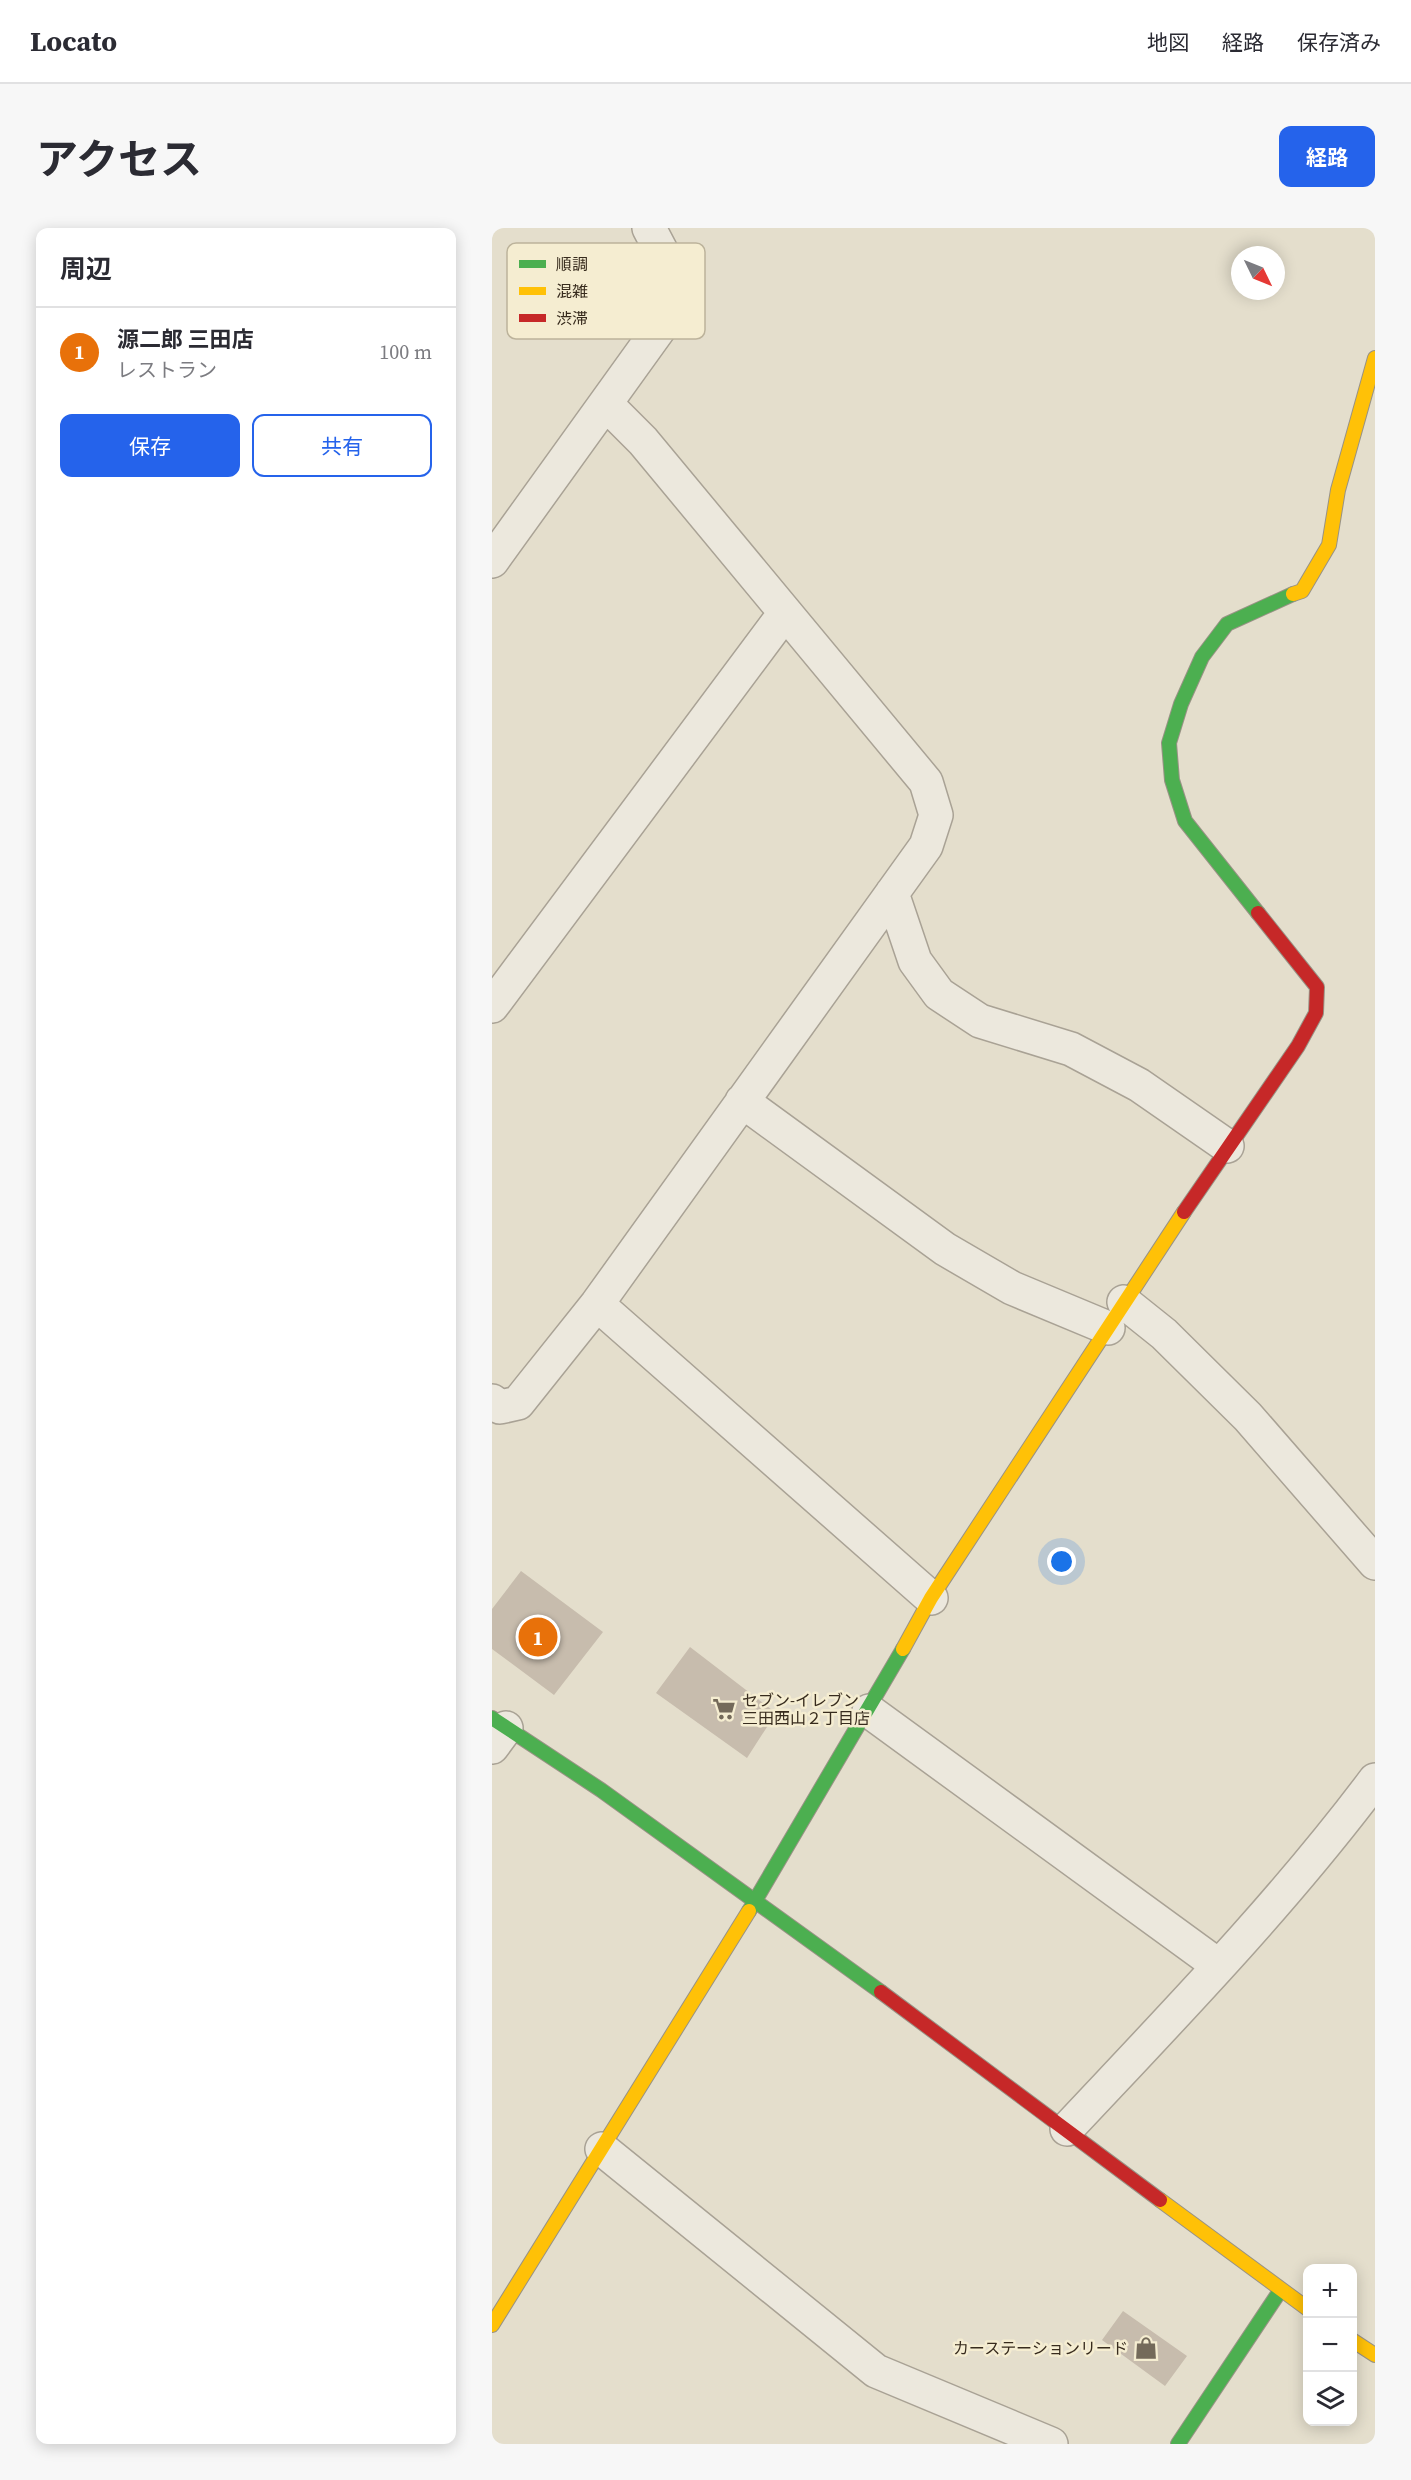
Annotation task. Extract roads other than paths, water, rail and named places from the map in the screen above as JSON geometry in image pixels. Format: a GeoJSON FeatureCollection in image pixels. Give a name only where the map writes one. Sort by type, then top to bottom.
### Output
{"type":"FeatureCollection","features":[{"type":"Feature","properties":{"kind":"street"},"geometry":{"type":"LineString","coordinates":[[649,228],[657,243]]}},
{"type":"Feature","properties":{"kind":"street"},"geometry":{"type":"LineString","coordinates":[[492,561],[607,405],[652,339]]}},
{"type":"Feature","properties":{"kind":"street"},"geometry":{"type":"LineString","coordinates":[[492,2325],[756,1900],[870,1711],[931,1598],[1227,1146],[1298,1046],[1316,1014],[1317,987],[1185,821],[1172,780],[1169,743],[1181,704],[1202,657],[1227,624],[1302,591],[1329,545],[1338,490],[1375,358]]}},
{"type":"Feature","properties":{"kind":"street"},"geometry":{"type":"LineString","coordinates":[[492,1401],[500,1407],[518,1403],[597,1304],[926,846],[936,815],[926,782],[643,441],[607,405]]}},
{"type":"Feature","properties":{"kind":"street"},"geometry":{"type":"LineString","coordinates":[[492,1006],[785,613]]}},
{"type":"Feature","properties":{"kind":"street"},"geometry":{"type":"LineString","coordinates":[[892,893],[915,962],[939,994],[980,1021],[1071,1049],[1139,1085],[1227,1146]]}},
{"type":"Feature","properties":{"kind":"street"},"geometry":{"type":"LineString","coordinates":[[742,1101],[945,1249],[1012,1288],[1116,1315],[1172,1341],[1248,1417],[1375,1563]]}},
{"type":"Feature","properties":{"kind":"street"},"geometry":{"type":"LineString","coordinates":[[597,1304],[931,1598]]}},
{"type":"Feature","properties":{"kind":"street"},"geometry":{"type":"LineString","coordinates":[[870,1711],[1220,1966]]}},
{"type":"Feature","properties":{"kind":"street"},"geometry":{"type":"LineString","coordinates":[[497,1731],[601,1790],[756,1900],[1303,2306]]}},
{"type":"Feature","properties":{"kind":"street"},"geometry":{"type":"LineString","coordinates":[[1067,2129],[1220,1966],[1332,1838],[1375,1780]]}},
{"type":"Feature","properties":{"kind":"street"},"geometry":{"type":"LineString","coordinates":[[602,2149],[876,2371],[1052,2444]]}},
{"type":"Feature","properties":{"kind":"street"},"geometry":{"type":"LineString","coordinates":[[1178,2444],[1281,2291]]}},
{"type":"Feature","properties":{"kind":"street"},"geometry":{"type":"LineString","coordinates":[[1357,2343],[1375,2355]]}},
{"type":"Feature","properties":{"kind":"place","name":"源二郎 三田店"},"geometry":{"type":"Point","coordinates":[538,1637]}},
{"type":"Feature","properties":{"kind":"place","name":"セブン-イレブン 三田西山２丁目店"},"geometry":{"type":"Point","coordinates":[724,1709]}},
{"type":"Feature","properties":{"kind":"place","name":"カーステーションリード"},"geometry":{"type":"Point","coordinates":[1146,2348]}}]}
